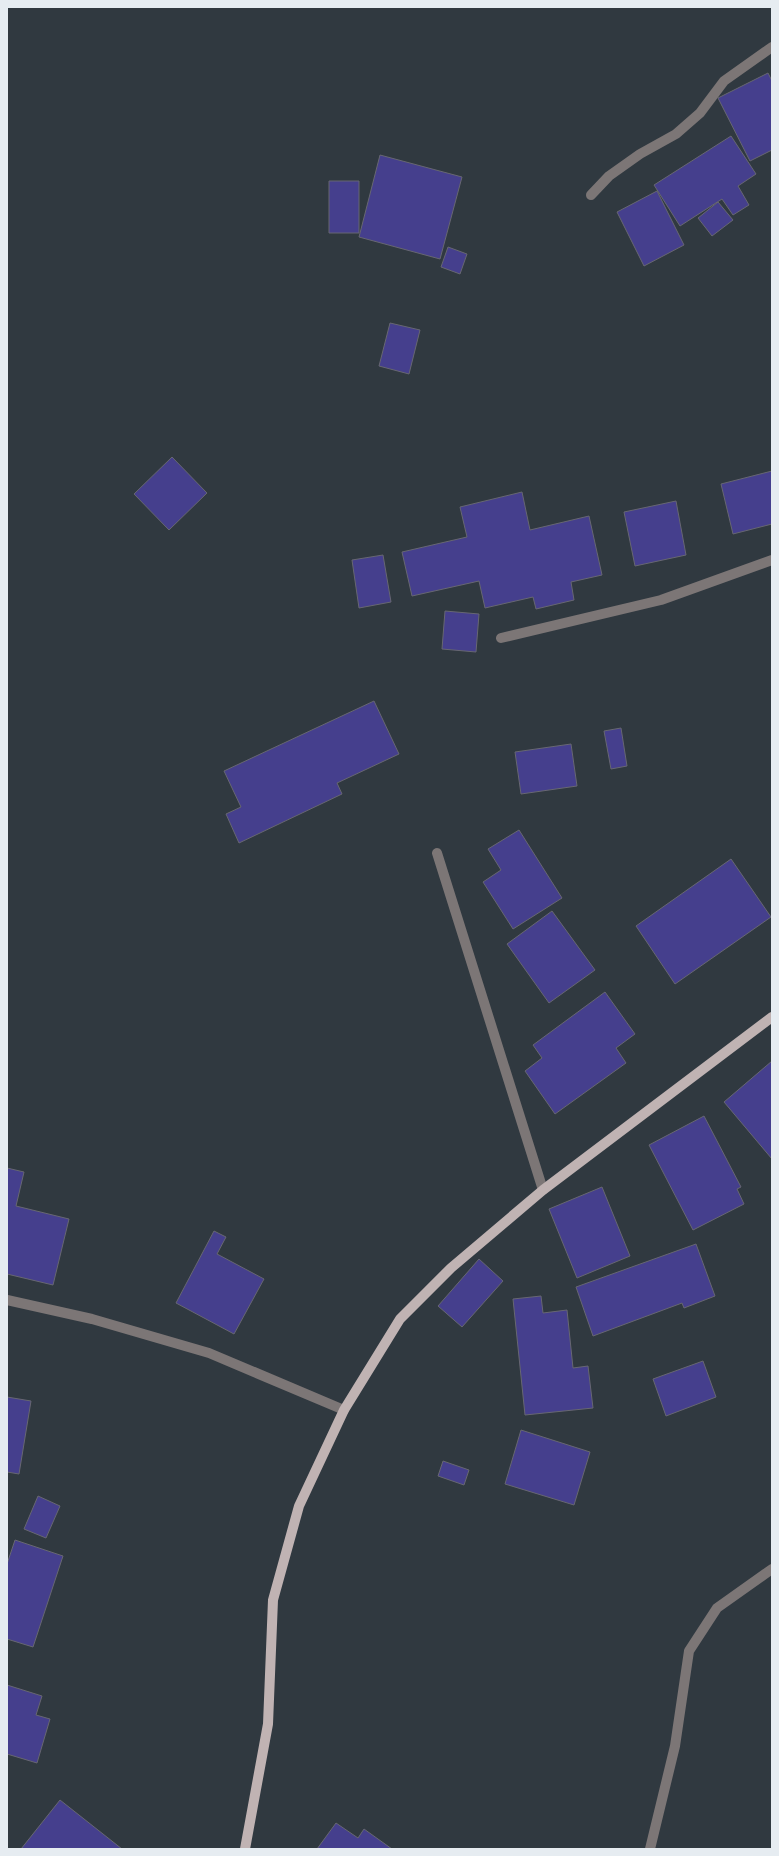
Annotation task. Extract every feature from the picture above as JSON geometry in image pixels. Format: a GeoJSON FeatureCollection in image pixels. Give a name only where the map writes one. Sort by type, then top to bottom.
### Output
{"type":"FeatureCollection","features":[{"type":"Feature","properties":{"kind":"main road"},"geometry":{"type":"LineString","coordinates":[[245,1849],[268,1724],[273,1600],[299,1506],[344,1410],[400,1319],[451,1268],[543,1190],[772,1017]]}},
{"type":"Feature","properties":{"kind":"street"},"geometry":{"type":"LineString","coordinates":[[591,195],[609,176],[640,154],[676,134],[700,113],[724,81],[772,48]]}},
{"type":"Feature","properties":{"kind":"street"},"geometry":{"type":"LineString","coordinates":[[501,638],[661,600],[772,560]]}},
{"type":"Feature","properties":{"kind":"street"},"geometry":{"type":"LineString","coordinates":[[437,853],[543,1190]]}},
{"type":"Feature","properties":{"kind":"street"},"geometry":{"type":"LineString","coordinates":[[7,1300],[92,1319],[209,1353],[344,1410]]}},
{"type":"Feature","properties":{"kind":"street"},"geometry":{"type":"LineString","coordinates":[[650,1849],[675,1746],[689,1651],[717,1608],[772,1569]]}},
{"type":"Feature","properties":{"kind":"building"},"geometry":{"type":"Polygon","coordinates":[[[768,73],[772,81],[772,150],[750,161],[718,98],[768,73]]]}},
{"type":"Feature","properties":{"kind":"building"},"geometry":{"type":"Polygon","coordinates":[[[731,136],[756,174],[738,186],[749,205],[733,215],[722,199],[680,226],[654,185],[731,136]]]}},
{"type":"Feature","properties":{"kind":"building"},"geometry":{"type":"Polygon","coordinates":[[[380,155],[462,177],[440,259],[359,237],[380,155]]]}},
{"type":"Feature","properties":{"kind":"building"},"geometry":{"type":"Polygon","coordinates":[[[329,181],[359,181],[359,233],[329,233],[329,181]]]}},
{"type":"Feature","properties":{"kind":"building"},"geometry":{"type":"Polygon","coordinates":[[[657,191],[684,245],[644,266],[617,212],[657,191]]]}},
{"type":"Feature","properties":{"kind":"building"},"geometry":{"type":"Polygon","coordinates":[[[718,202],[733,220],[712,236],[698,218],[718,202]]]}},
{"type":"Feature","properties":{"kind":"building"},"geometry":{"type":"Polygon","coordinates":[[[448,247],[467,254],[460,274],[441,267],[448,247]]]}},
{"type":"Feature","properties":{"kind":"building"},"geometry":{"type":"Polygon","coordinates":[[[390,323],[420,330],[409,374],[379,366],[390,323]]]}},
{"type":"Feature","properties":{"kind":"building"},"geometry":{"type":"Polygon","coordinates":[[[172,457],[207,493],[169,530],[134,494],[172,457]]]}},
{"type":"Feature","properties":{"kind":"building"},"geometry":{"type":"Polygon","coordinates":[[[772,471],[772,524],[733,534],[721,484],[772,471]]]}},
{"type":"Feature","properties":{"kind":"building"},"geometry":{"type":"Polygon","coordinates":[[[522,492],[530,530],[589,516],[602,575],[571,582],[574,600],[536,609],[533,597],[485,608],[479,581],[412,596],[402,552],[467,537],[460,507],[522,492]]]}},
{"type":"Feature","properties":{"kind":"building"},"geometry":{"type":"Polygon","coordinates":[[[676,501],[686,555],[635,566],[624,512],[676,501]]]}},
{"type":"Feature","properties":{"kind":"building"},"geometry":{"type":"Polygon","coordinates":[[[383,555],[391,602],[359,608],[352,560],[383,555]]]}},
{"type":"Feature","properties":{"kind":"building"},"geometry":{"type":"Polygon","coordinates":[[[445,611],[479,614],[476,652],[442,649],[445,611]]]}},
{"type":"Feature","properties":{"kind":"building"},"geometry":{"type":"Polygon","coordinates":[[[374,701],[399,754],[337,783],[342,794],[239,843],[226,814],[241,807],[224,771],[374,701]]]}},
{"type":"Feature","properties":{"kind":"building"},"geometry":{"type":"Polygon","coordinates":[[[621,728],[627,766],[611,769],[604,731],[621,728]]]}},
{"type":"Feature","properties":{"kind":"building"},"geometry":{"type":"Polygon","coordinates":[[[571,744],[577,786],[521,794],[515,752],[571,744]]]}},
{"type":"Feature","properties":{"kind":"building"},"geometry":{"type":"Polygon","coordinates":[[[519,830],[562,898],[513,929],[483,882],[501,870],[488,849],[519,830]]]}},
{"type":"Feature","properties":{"kind":"building"},"geometry":{"type":"Polygon","coordinates":[[[731,859],[771,917],[675,984],[636,926],[731,859]]]}},
{"type":"Feature","properties":{"kind":"building"},"geometry":{"type":"Polygon","coordinates":[[[552,911],[595,970],[549,1003],[507,944],[552,911]]]}},
{"type":"Feature","properties":{"kind":"building"},"geometry":{"type":"Polygon","coordinates":[[[605,992],[635,1034],[616,1048],[626,1063],[555,1114],[525,1071],[542,1058],[533,1045],[605,992]]]}},
{"type":"Feature","properties":{"kind":"building"},"geometry":{"type":"Polygon","coordinates":[[[772,1061],[772,1159],[724,1102],[772,1061]]]}},
{"type":"Feature","properties":{"kind":"building"},"geometry":{"type":"Polygon","coordinates":[[[704,1116],[741,1187],[737,1189],[744,1204],[693,1230],[649,1145],[704,1116]]]}},
{"type":"Feature","properties":{"kind":"building"},"geometry":{"type":"Polygon","coordinates":[[[7,1168],[24,1172],[16,1206],[69,1219],[53,1285],[7,1274],[7,1168]]]}},
{"type":"Feature","properties":{"kind":"building"},"geometry":{"type":"Polygon","coordinates":[[[602,1187],[630,1256],[577,1278],[549,1209],[602,1187]]]}},
{"type":"Feature","properties":{"kind":"building"},"geometry":{"type":"Polygon","coordinates":[[[214,1231],[226,1237],[217,1254],[264,1279],[234,1334],[176,1303],[214,1231]]]}},
{"type":"Feature","properties":{"kind":"building"},"geometry":{"type":"Polygon","coordinates":[[[696,1244],[715,1296],[684,1308],[682,1303],[593,1336],[576,1287],[696,1244]]]}},
{"type":"Feature","properties":{"kind":"building"},"geometry":{"type":"Polygon","coordinates":[[[479,1259],[503,1281],[462,1327],[438,1306],[479,1259]]]}},
{"type":"Feature","properties":{"kind":"building"},"geometry":{"type":"Polygon","coordinates":[[[541,1296],[543,1313],[567,1310],[573,1368],[588,1366],[593,1408],[525,1415],[513,1299],[541,1296]]]}},
{"type":"Feature","properties":{"kind":"building"},"geometry":{"type":"Polygon","coordinates":[[[703,1361],[716,1397],[666,1416],[653,1379],[703,1361]]]}},
{"type":"Feature","properties":{"kind":"building"},"geometry":{"type":"Polygon","coordinates":[[[7,1397],[31,1401],[19,1474],[7,1472],[7,1397]]]}},
{"type":"Feature","properties":{"kind":"building"},"geometry":{"type":"Polygon","coordinates":[[[521,1430],[590,1452],[574,1505],[505,1484],[521,1430]]]}},
{"type":"Feature","properties":{"kind":"building"},"geometry":{"type":"Polygon","coordinates":[[[443,1461],[469,1470],[464,1485],[438,1476],[443,1461]]]}},
{"type":"Feature","properties":{"kind":"building"},"geometry":{"type":"Polygon","coordinates":[[[38,1496],[60,1506],[46,1538],[24,1529],[38,1496]]]}},
{"type":"Feature","properties":{"kind":"building"},"geometry":{"type":"Polygon","coordinates":[[[15,1540],[63,1556],[33,1647],[7,1639],[7,1564],[15,1540]]]}},
{"type":"Feature","properties":{"kind":"building"},"geometry":{"type":"Polygon","coordinates":[[[7,1685],[42,1696],[36,1715],[50,1719],[37,1763],[7,1754],[7,1685]]]}},
{"type":"Feature","properties":{"kind":"building"},"geometry":{"type":"Polygon","coordinates":[[[60,1800],[122,1849],[21,1849],[60,1800]]]}},
{"type":"Feature","properties":{"kind":"building"},"geometry":{"type":"Polygon","coordinates":[[[336,1823],[358,1838],[364,1829],[392,1849],[317,1849],[336,1823]]]}}]}
